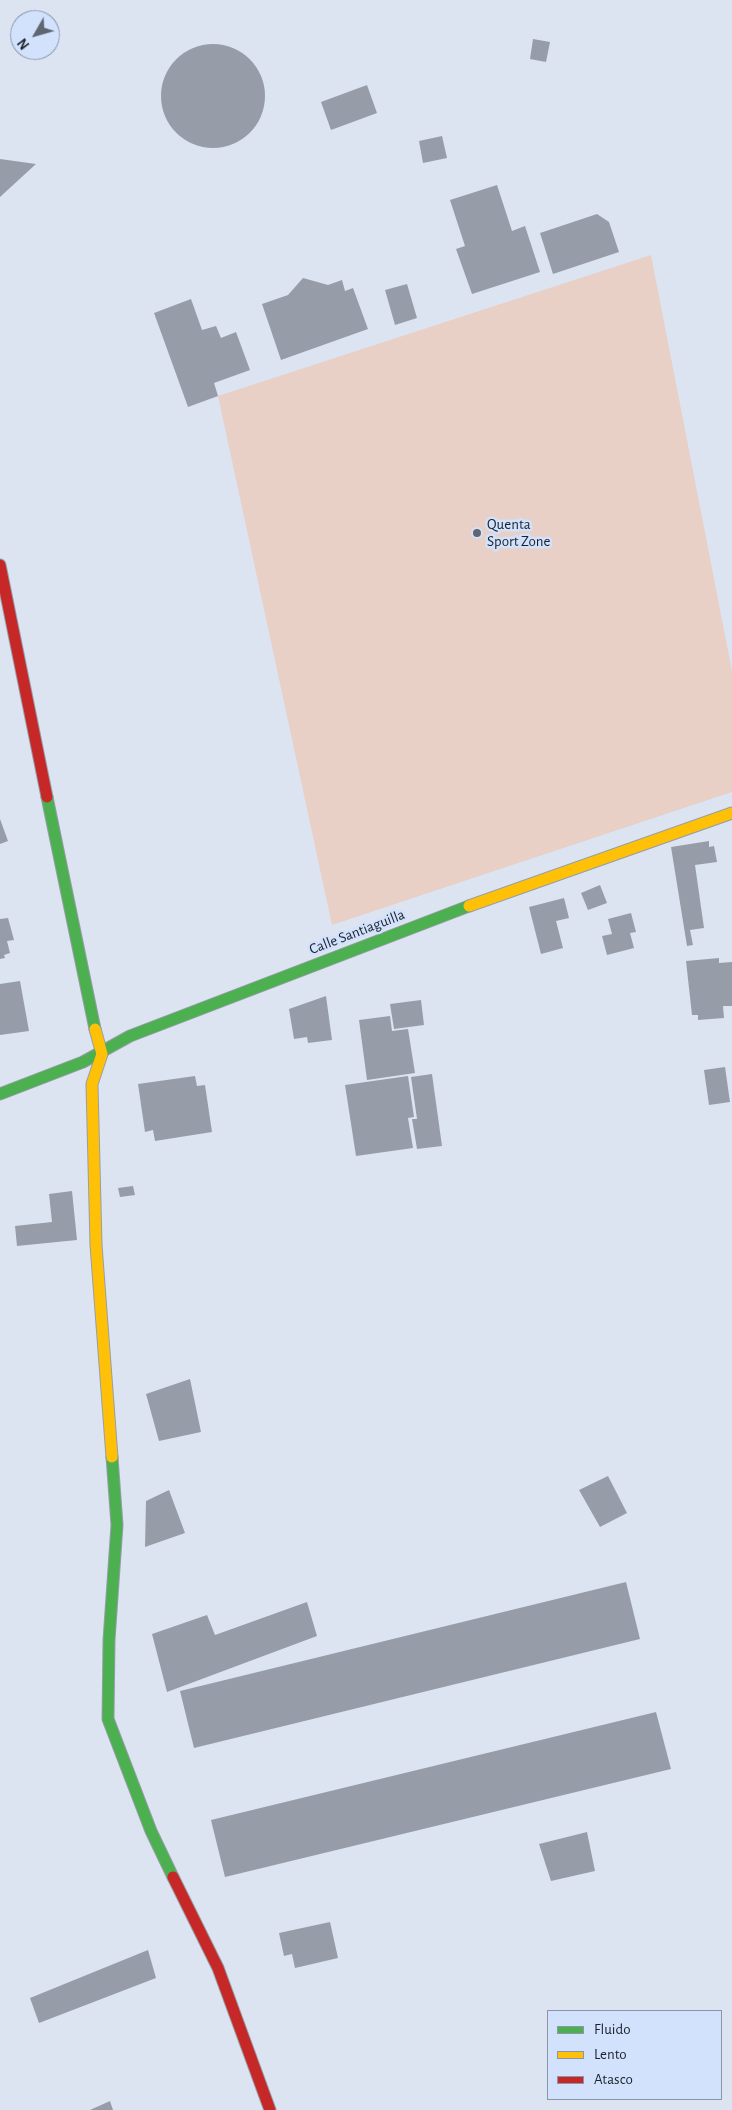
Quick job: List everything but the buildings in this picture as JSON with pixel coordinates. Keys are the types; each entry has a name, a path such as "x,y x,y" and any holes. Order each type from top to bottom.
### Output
{"street":[{"path":"0,565 93,1022 102,1054 92,1084 96,1245 116,1524 109,1640 108,1720 151,1831 218,1968 270,2110"},
{"name":"Calle Santiaguilla","path":"0,1094 46,1078 102,1054 130,1036 514,888 732,813"}],"shaded area":[{"name":"Quenta Sport Zone","path":"651,255 732,671 732,792 332,925 218,396"}],"traffic: fast":[{"path":"47,797 95,1029"},
{"path":"0,1094 83,1062 130,1036 469,906"},
{"path":"112,1457 117,1525 109,1640 108,1719 151,1831 173,1877"}],"traffic: slow":[{"path":"469,906 732,813"},
{"path":"95,1029 102,1054 92,1084 96,1245 112,1457"}],"traffic: jam":[{"path":"0,565 47,797"},
{"path":"173,1877 218,1968 270,2110"}],"place":[{"name":"Quenta Sport Zone","path":"477,533"}]}
